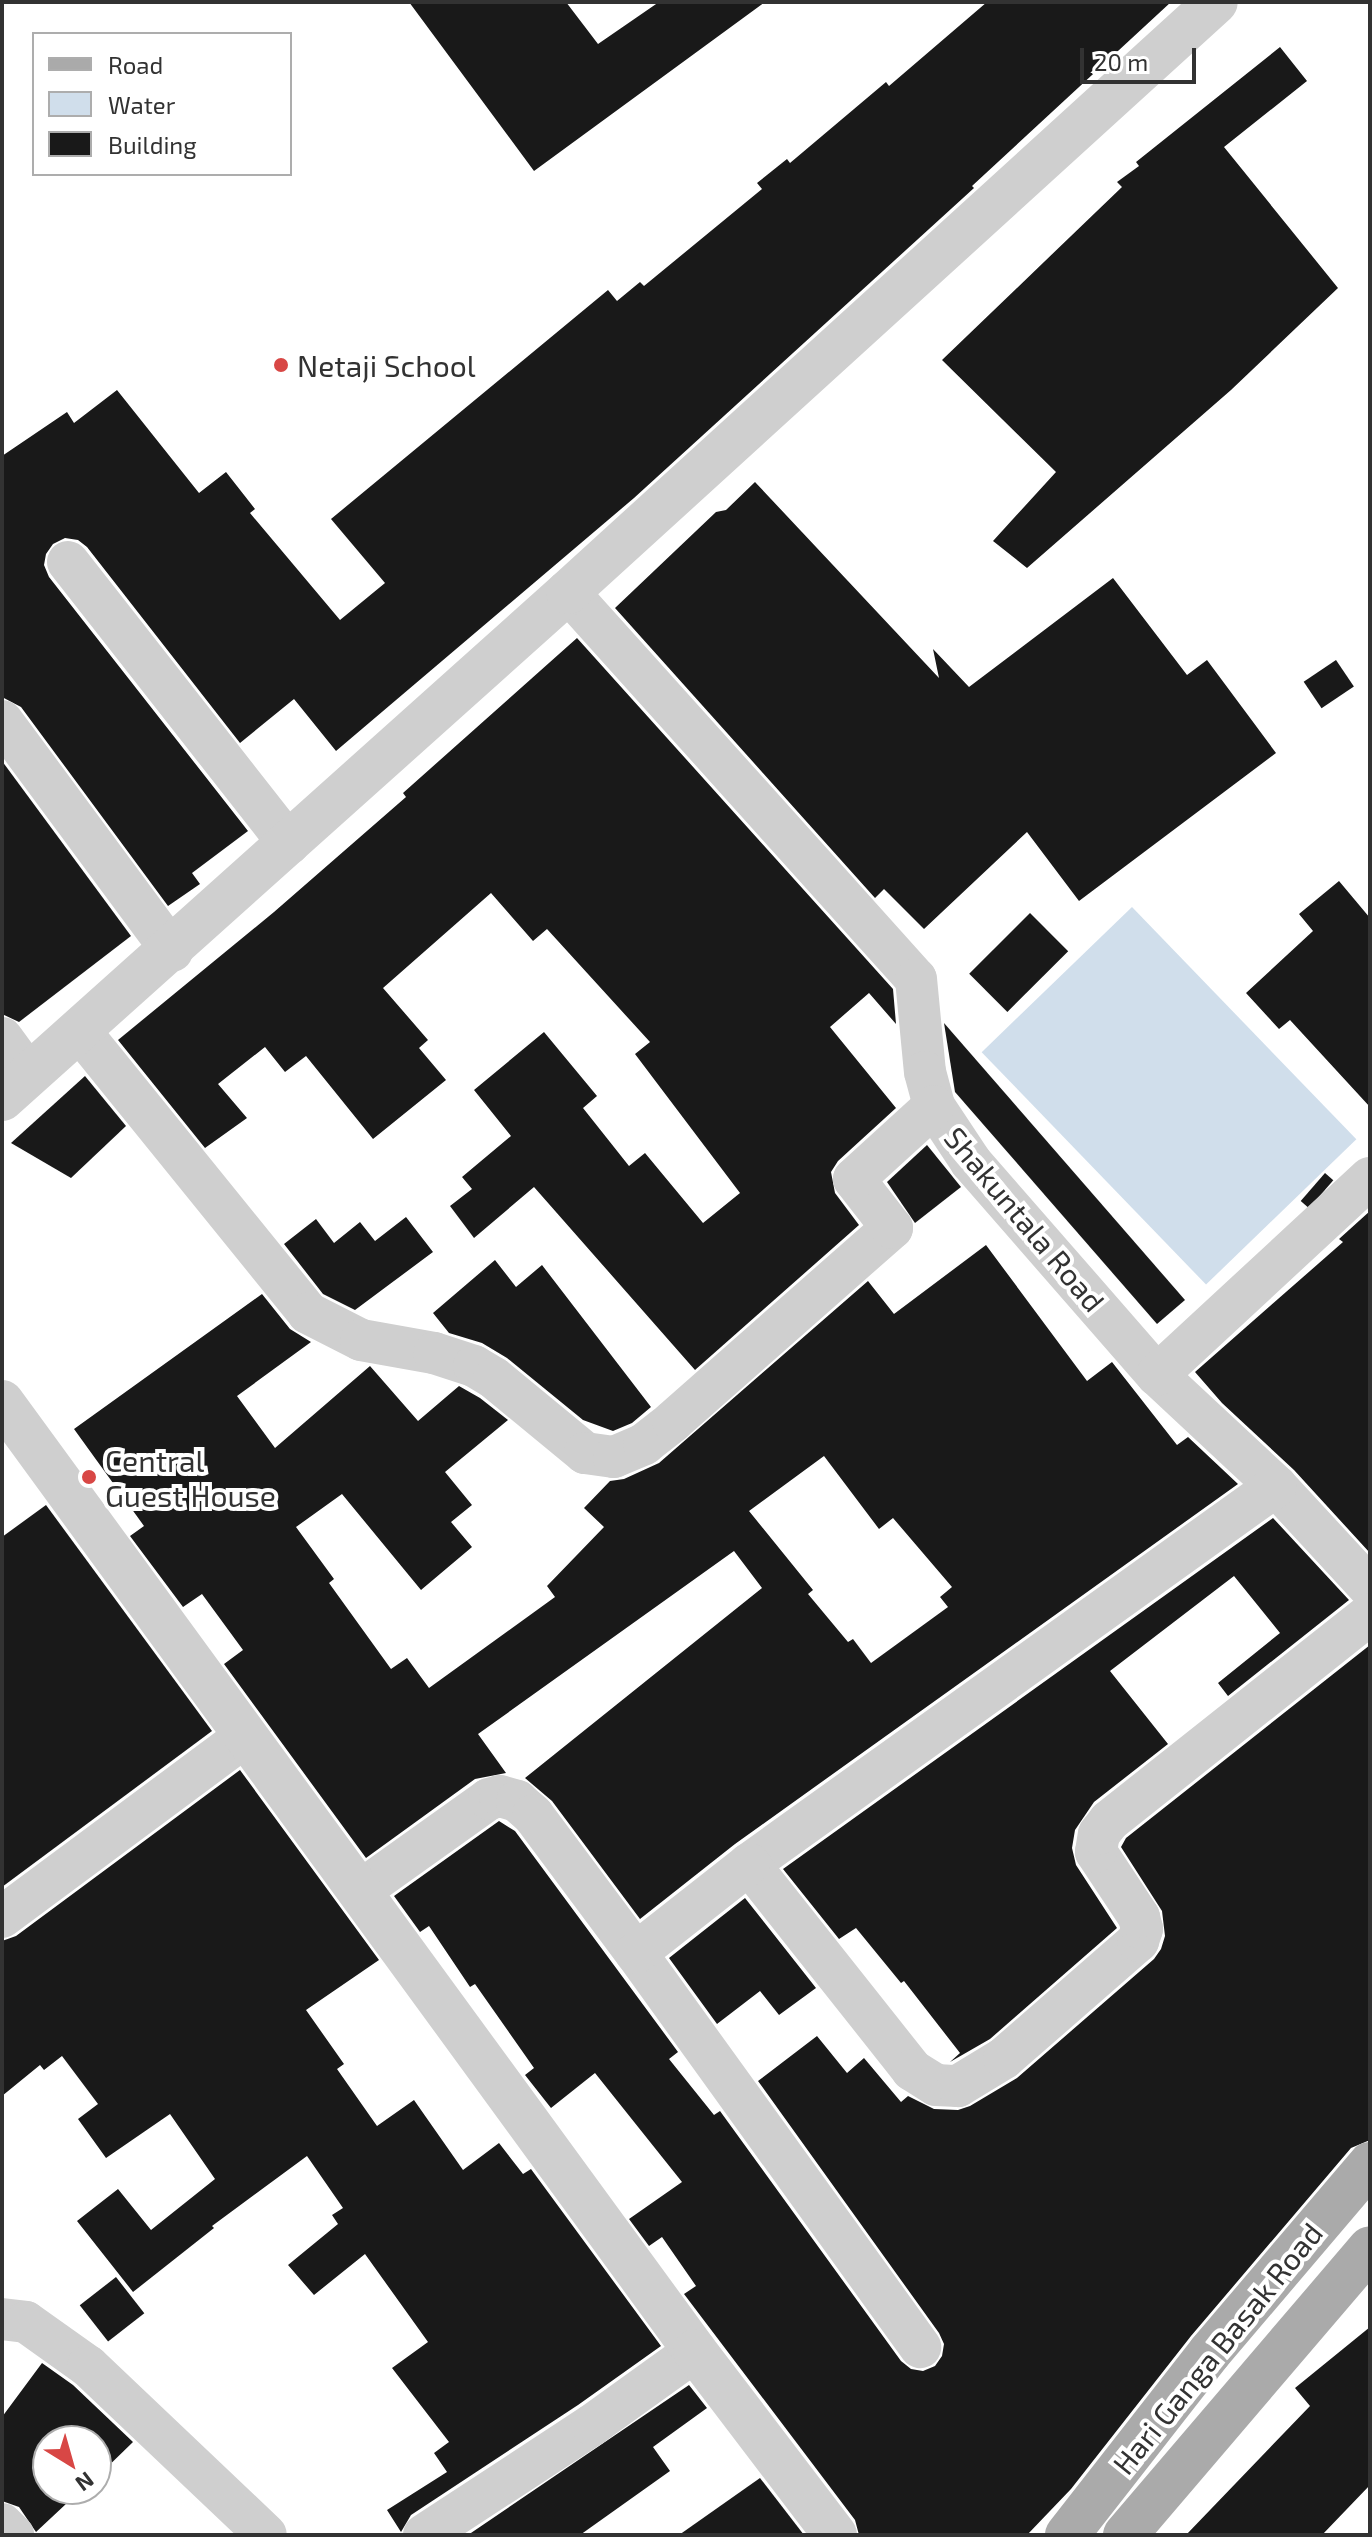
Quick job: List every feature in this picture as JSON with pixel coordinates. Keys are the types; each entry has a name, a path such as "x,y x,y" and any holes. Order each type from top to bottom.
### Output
{"main road":[{"name":"Hari Ganga Basak Road","path":"1067,2535 1210,2352 1370,2164"},
{"name":"Hari Ganga Basak Road","path":"1125,2535 1370,2248"}],"street":[{"path":"2,1038 16,1087 172,951 1216,2"},
{"path":"68,562 289,844"},
{"name":"Shakuntala Road","path":"568,592 916,979 925,1072 934,1106 971,1162 1157,1375 1276,1486 1370,1588"},
{"path":"2,721 172,951"},
{"path":"79,1030 308,1313 361,1340 434,1353 474,1366 494,1378 585,1453 614,1457 644,1444 673,1421 892,1228 854,1179 934,1106"},
{"path":"1157,1375 1370,1178"},
{"path":"2,1402 695,2351 835,2535"},
{"path":"636,1953 749,1864 1276,1486"},
{"path":"749,1864 912,2070 936,2085 958,2086 1015,2049 1138,1941 1142,1929 1139,1917 1096,1852 1099,1834 1109,1821 1370,1614"},
{"path":"2,1917 244,1737"},
{"path":"360,1891 473,1810 500,1796 517,1801 533,1815 636,1953 920,2347"},
{"path":"2,2319 26,2322 88,2366 266,2535"},
{"path":"424,2535 592,2425 695,2351"},
{"path":"2,2524 13,2535"}],"water":[{"path":"1132,907 1356,1139 1206,1285 982,1052"}],"building":[{"path":"409,2 566,2 598,44 659,2 765,2 534,171"},
{"path":"987,2 1171,2 972,186 974,188 634,498 336,751 294,699 240,743 87,547 78,540 65,538 53,544 46,554 44,565 49,577 248,831 192,873 200,884 168,906 21,707 2,697 2,456 67,412 74,423 117,390 199,493 226,472 255,509 250,513 340,620 385,583 331,519 608,290 617,301 640,282 644,286 762,189 757,183 787,159 790,163 886,82 889,86"},
{"path":"1280,47 1307,81 1224,147 1338,288 1231,390 1027,568 993,541 1056,472 942,360 1122,187 1117,182 1139,166 1136,162"},
{"path":"755,482 939,678 933,649 969,687 1113,578 1187,675 1207,660 1276,753 1079,901 1027,832 924,929 884,889 875,898 615,608 716,512 726,510"},
{"path":"577,638 893,989 896,1024 869,993 830,1027 896,1108 838,1161 831,1172 835,1193 859,1225 695,1370 534,1187 474,1238 450,1206 472,1189 462,1177 511,1136 474,1090 544,1032 597,1096 583,1108 629,1166 645,1153 703,1223 740,1193 635,1054 650,1042 547,929 533,941 491,893 383,988 428,1040 419,1048 446,1080 373,1139 306,1056 285,1072 265,1047 218,1084 247,1118 205,1148 118,1040 274,912 406,797 403,793"},
{"path":"1336,660 1354,687 1322,708 1304,682"},
{"path":"2,761 131,936 19,1022 2,1014"},
{"path":"1339,881 1370,918 1370,1107 1290,1020 1279,1029 1246,993 1313,931 1299,914"},
{"path":"1030,913 1068,951 1007,1012 969,974"},
{"path":"944,1023 1185,1300 1157,1324 955,1092"},
{"path":"85,1076 126,1126 71,1178 11,1143"},
{"path":"927,1145 961,1187 915,1223 887,1182"},
{"path":"1325,1173 1333,1180 1309,1208 1301,1201"},
{"path":"1370,1211 1370,1553 1294,1470 1222,1403 1195,1372 1343,1242 1339,1239"},
{"path":"406,1217 433,1252 355,1310 323,1294 284,1244 316,1219 334,1243 360,1222 375,1241"},
{"path":"986,1245 1087,1381 1112,1362 1177,1445 1188,1437 1238,1484 735,1844 640,1919 552,1801 525,1778 762,1588 734,1551 478,1734 506,1773 475,1779 366,1858 224,1664 243,1650 202,1594 183,1607 130,1536 144,1526 74,1429 262,1294 290,1329 311,1342 237,1396 275,1448 370,1366 418,1421 459,1386 480,1398 508,1420 445,1472 472,1505 451,1522 472,1547 421,1590 342,1494 296,1527 334,1579 329,1583 391,1669 407,1658 429,1688 555,1597 547,1586 604,1527 584,1508 610,1481 624,1479 659,1463 868,1281 894,1314","holes":["824,1456 879,1529 893,1518 952,1587 940,1597 948,1607 871,1663 853,1639 848,1642 808,1594 813,1590 749,1511"]},
{"path":"495,1260 516,1287 542,1265 651,1407 632,1423 613,1431 583,1420 507,1358 482,1343 449,1333 433,1313"},
{"path":"46,1505 212,1731 2,1887 2,1537"},
{"path":"1273,1518 1349,1600 1228,1696 1218,1683 1280,1633 1234,1576 1110,1671 1168,1744 1094,1802 1075,1830 1072,1848 1076,1865 1117,1928 990,2039 950,2062 960,2053 904,1981 901,1983 856,1928 839,1939 783,1869"},
{"path":"1370,1645 1370,2140 1351,2148 1191,2336 1071,2489 1027,2535 859,2535 855,2520 684,2294 696,2286 662,2237 649,2246 629,2219 682,2182 595,2073 551,2108 525,2075 534,2068 475,1984 470,1987 429,1926 420,1932 394,1896 499,1821 515,1831 678,2052 669,2059 714,2115 720,2111 901,2361 911,2369 923,2371 935,2366 942,2356 944,2344 939,2333 758,2081 817,2036 847,2073 864,2058 901,2102 908,2096 934,2109 958,2110 970,2106 1017,2078 1154,1959 1161,1949 1165,1936 1162,1911 1121,1847 1126,1838"},
{"path":"240,1770 379,1960 306,2010 344,2064 337,2069 377,2126 414,2100 463,2170 499,2143 523,2174 531,2169 661,2346 411,2515 401,2532 387,2510 447,2472 434,2453 449,2442 392,2368 428,2342 365,2254 314,2295 288,2265 338,2224 332,2215 343,2208 307,2156 212,2226 214,2228 133,2292 77,2221 118,2189 151,2230 215,2179 170,2114 106,2158 78,2119 98,2104 62,2056 44,2070 40,2065 2,2096 2,1941 16,1936"},
{"path":"745,1898 816,1988 779,2015 760,1991 717,2024 669,1958"},
{"path":"116,2277 144,2313 108,2342 80,2305"},
{"path":"1370,2327 1370,2485 1322,2535 1186,2535 1310,2406 1295,2388"},
{"path":"42,2363 73,2385 133,2442 112,2462 112,2425 32,2425 32,2505 65,2505 36,2532 19,2507 2,2501 2,2417"},
{"path":"689,2385 707,2408 653,2447 670,2471 580,2535 468,2535"},
{"path":"760,2478 804,2535 679,2535"}],"place":[{"name":"Netaji School","path":"281,365"},
{"name":"Central Guest House","path":"89,1477"}]}
